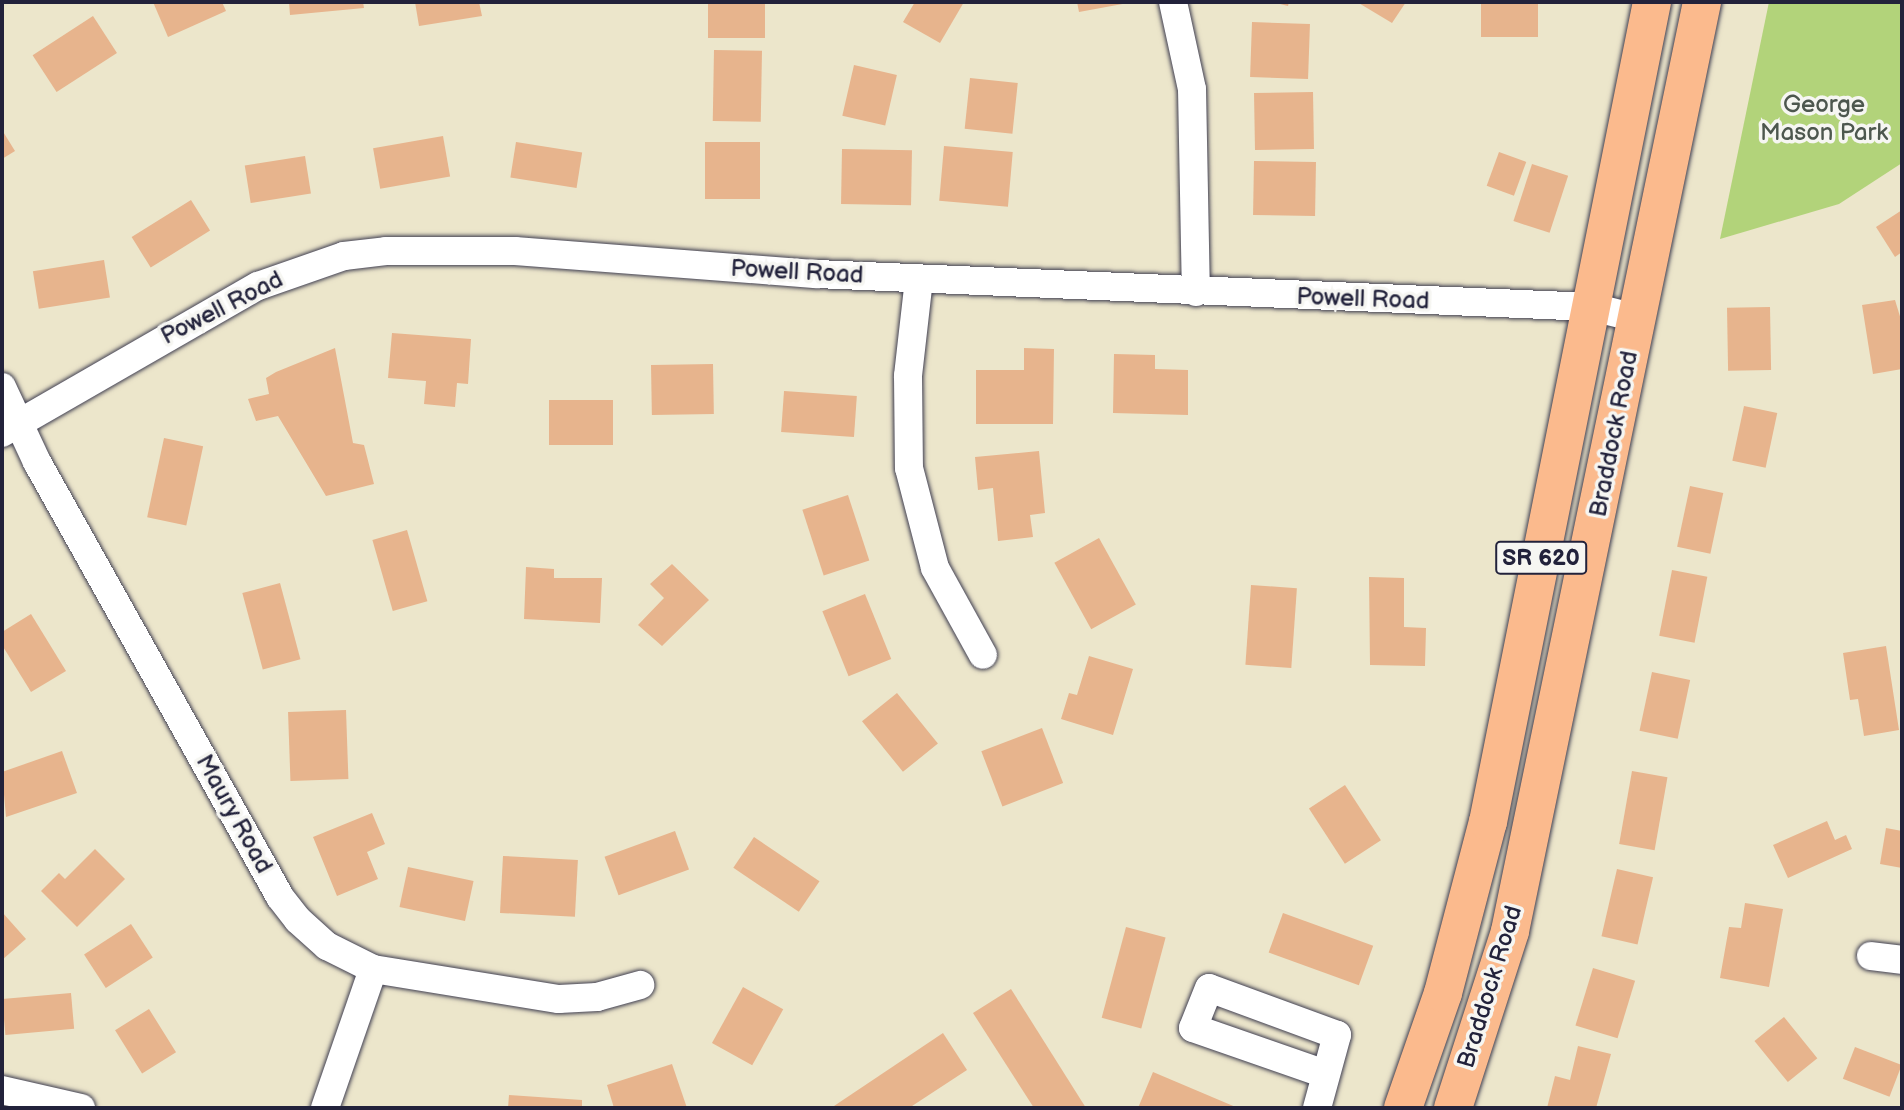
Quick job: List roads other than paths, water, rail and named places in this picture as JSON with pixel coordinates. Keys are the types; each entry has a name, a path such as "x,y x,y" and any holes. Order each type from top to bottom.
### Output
{"main road":[{"name":"Braddock Road","path":"1404,1108 1443,993 1488,822 1652,2"},
{"name":"Braddock Road","path":"1453,1108 1510,931 1702,2"}],"street":[{"path":"1173,2 1192,89 1196,292"},
{"name":"Powell Road","path":"10,428 224,304 299,269 344,256 386,251 515,251 919,279 1592,307 1636,318"},
{"path":"919,279 908,376 909,468 935,568 984,655"},
{"name":"Maury Road","path":"2,387 10,428 280,897 327,946 373,969 559,999 597,997 640,985"},
{"path":"1871,956 1902,960"},
{"path":"326,1108 373,969"},
{"path":"1317,1108 1337,1035 1209,988 1193,1028 1325,1074"},
{"path":"2,1090 81,1108"}],"park label":[{"name":"George Mason Park","path":"1824,119"}]}
